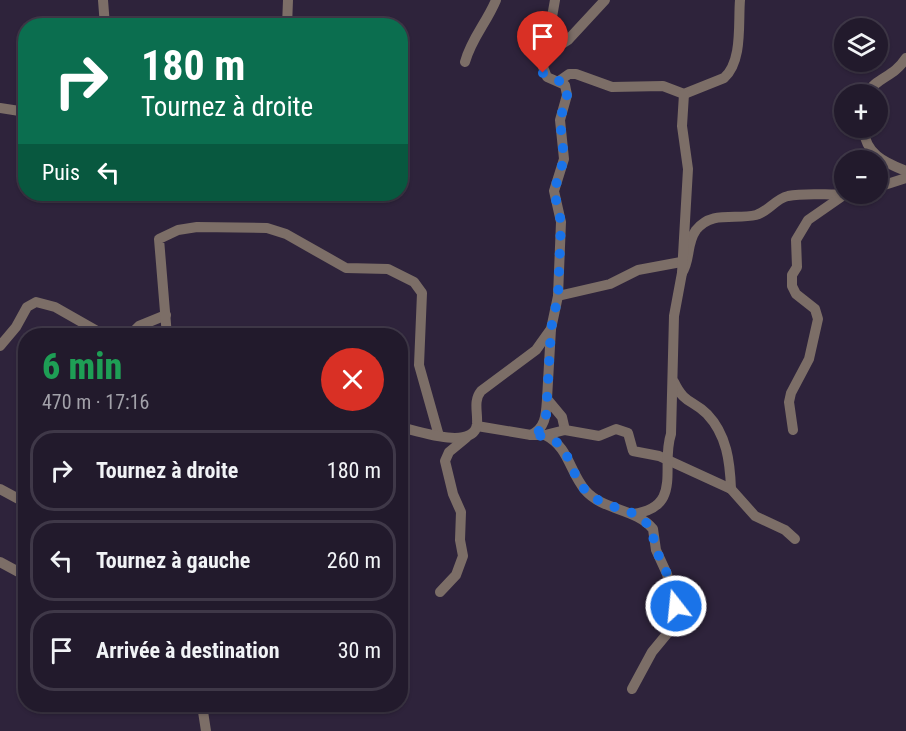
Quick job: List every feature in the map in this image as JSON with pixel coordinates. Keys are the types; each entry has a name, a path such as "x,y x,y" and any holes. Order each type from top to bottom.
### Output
{"street":[{"path":"103,0 104,18"},
{"path":"287,18 288,0"},
{"path":"465,62 474,38 487,21 496,0"},
{"path":"531,435 539,431 543,425 547,399 551,329 558,296 561,222 554,191 564,159 560,120 567,95 565,84 543,73 555,0"},
{"path":"546,54 568,40 605,0"},
{"path":"559,81 569,74 576,74 620,88 663,86 684,94 729,73 735,58 740,0"},
{"path":"874,84 898,70 906,58"},
{"path":"633,514 650,510 660,501 668,482 667,443 671,434 674,382 674,316 681,268 688,169 682,126 684,94"},
{"path":"0,108 18,111"},
{"path":"866,138 869,149 877,158 906,171"},
{"path":"888,184 906,178"},
{"path":"558,296 600,288 638,270 681,268 688,262 690,240 698,228 710,220 728,215 756,215 789,196 834,194"},
{"path":"793,430 789,402 791,393 809,359 818,319 814,309 796,294 792,286 792,275 797,267 796,240 808,220 834,203"},
{"path":"167,328 159,239 178,230 197,227 267,228 286,234 346,268 388,269 414,282 422,293 419,365 439,436"},
{"path":"2,341 16,327 27,307 36,302 55,307 92,328"},
{"path":"137,328 166,315"},
{"path":"147,324 154,328"},
{"path":"440,592 456,575 463,556 460,540 462,512 453,494 445,461 449,452 471,435 477,426 476,401 481,391 536,350 551,329"},
{"path":"674,382 683,399 705,412 719,431 728,451 731,489"},
{"path":"547,399 562,417 565,430"},
{"path":"477,426 531,435 545,435 565,430 599,436 615,429 624,430 628,433 633,451 649,453 731,489 755,516 785,530 795,539"},
{"path":"408,429 439,436 466,438"},
{"path":"545,435 561,446 581,484 590,495 633,514 653,530 656,550 667,574 676,611 671,629 652,652 632,689"},
{"path":"649,453 667,443"},
{"path":"0,489 18,499"},
{"path":"0,562 18,572"},
{"path":"203,712 206,731"}],"route":[{"path":"543,73 565,84 567,95 560,120 564,159 554,191 560,212 561,237 558,296 551,329 546,416 539,431 531,435 545,435 561,446 581,484 590,495 637,516 651,527 656,550 666,571 676,606"}]}
